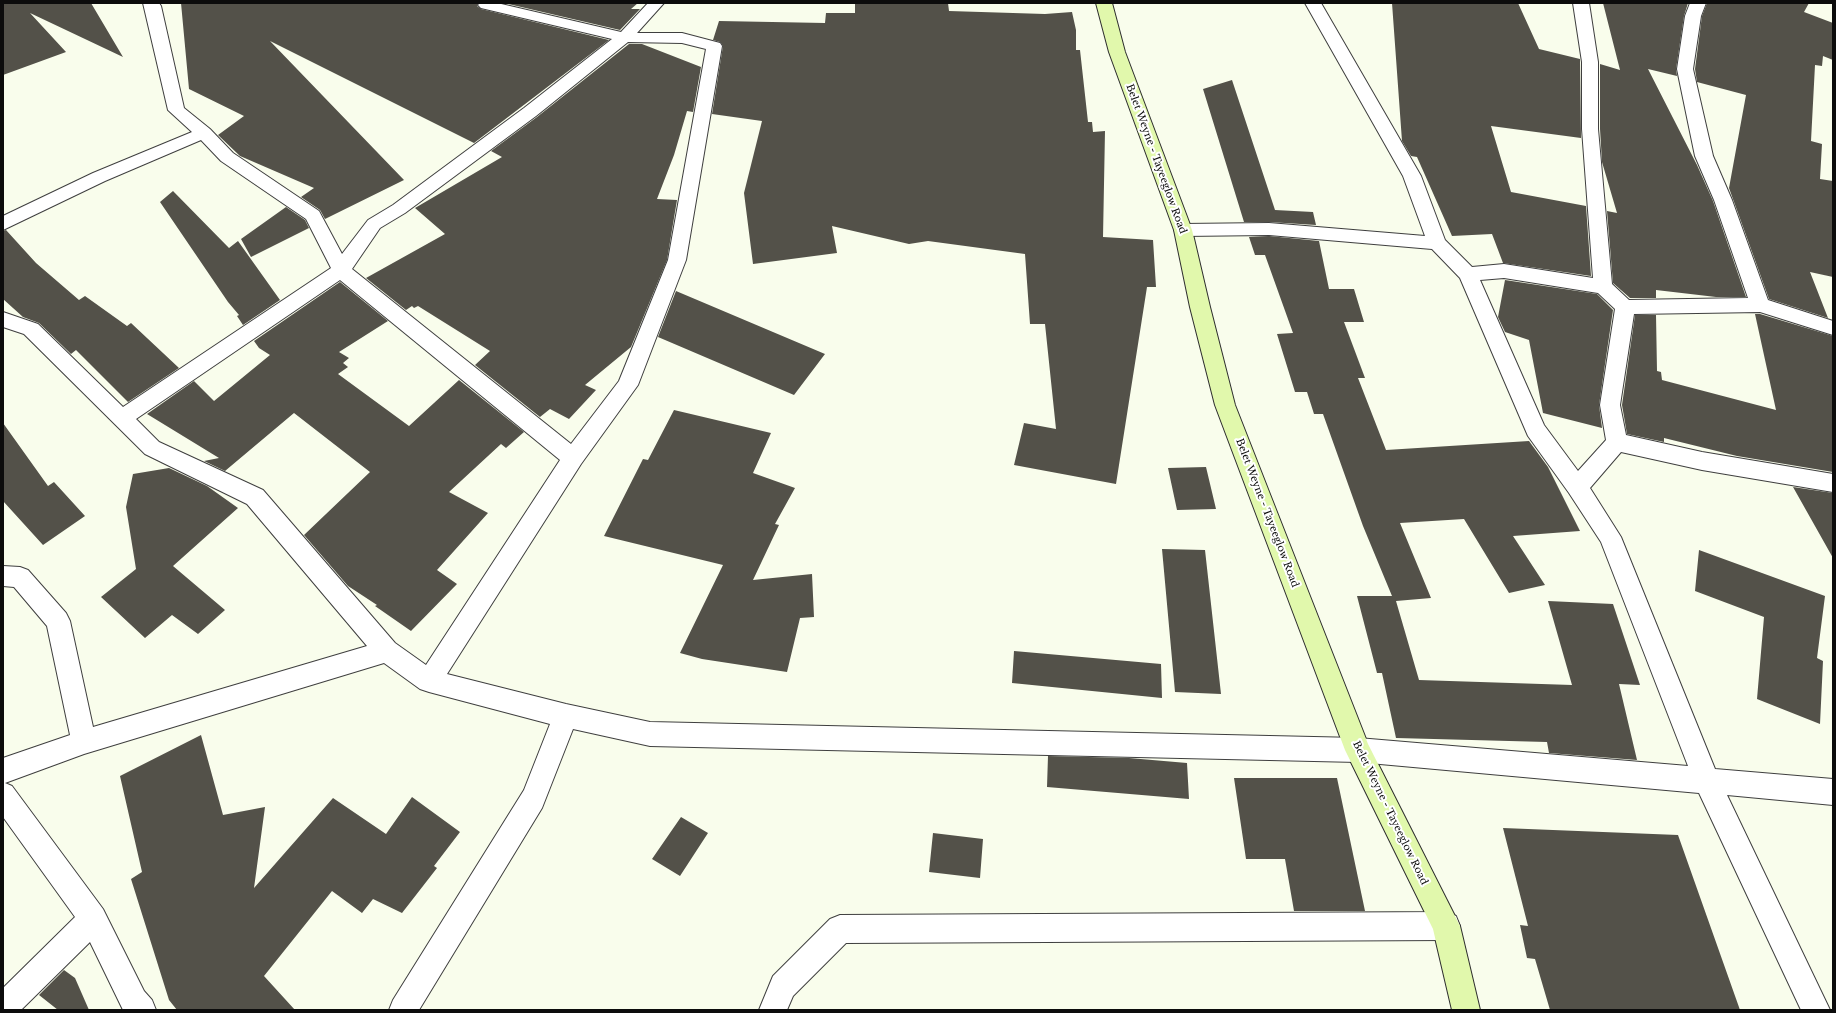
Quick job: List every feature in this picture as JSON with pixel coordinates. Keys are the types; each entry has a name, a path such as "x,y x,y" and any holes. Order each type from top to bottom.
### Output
{"main road":[{"name":"Belet Weyne - Tayeeglow Road","path":"1104,3 1117,52 1183,230 1200,308 1225,405 1358,750 1446,926 1466,1010"}],"street":[{"path":"121,419 341,270 374,224 399,209 530,112 624,37 656,3"},
{"path":"1313,3 1412,176 1437,243 1468,274 1535,430 1577,487 1610,537 1707,781 1816,1010"},
{"path":"1581,3 1590,62 1590,129 1603,288"},
{"path":"1698,3 1693,16 1685,69 1704,156 1723,200 1760,305"},
{"path":"157,4 176,110 204,133 228,157 313,215 341,270 573,458"},
{"path":"428,681 573,458 628,385 677,260 714,46 682,38 624,37 486,5"},
{"path":"3,224 99,177 204,133"},
{"path":"1183,230 1269,229 1437,243"},
{"path":"1468,274 1504,271 1603,288 1625,308 1760,305 1833,328"},
{"path":"1617,442 1610,405 1625,308"},
{"path":"3,319 31,329 152,448 255,497 387,651 428,681 566,716 650,734 1358,750 1833,792"},
{"path":"1577,487 1617,442"},
{"path":"1617,442 1702,461 1833,483"},
{"path":"3,576 20,577 58,621 84,742"},
{"path":"3,771 84,742 387,651"},
{"path":"403,1010 533,799 566,716"},
{"path":"3,794 93,919 134,1001 142,1010"},
{"path":"3,1008 93,919"},
{"path":"773,1010 783,986 840,929 1446,926"}],"building":[{"path":"3,3 91,3 123,57 30,13 66,52 3,75"},
{"path":"181,3 478,3 477,6 481,9 609,40 474,143 270,41 404,180 325,219 320,210 301,197 314,188 240,156 218,135 244,116 189,89"},
{"path":"504,3 638,3 631,9 640,9 620,30"},
{"path":"855,3 948,3 949,11 1045,14 1072,12 1076,30 1076,50 1080,50 1088,122 1092,122 1093,132 1105,131 1103,237 1153,240 1156,287 1147,287 1116,484 1014,465 1024,423 1056,429 1045,324 1030,324 1025,254 928,241 909,244 832,226 837,253 753,264 744,193 762,121 712,114 723,46 720,42 713,40 719,21 825,23 826,13 855,13"},
{"path":"1392,3 1518,3 1539,49 1580,59 1581,138 1491,126 1511,192 1586,206 1591,276 1503,263 1492,234 1452,236 1417,157 1411,156 1402,141"},
{"path":"1603,3 1688,3 1684,16 1676,69 1677,76 1648,69 1697,165 1713,201 1746,297 1716,297 1656,290 1656,298 1630,298 1613,283 1607,211 1617,213 1602,162 1600,129 1600,64 1620,70"},
{"path":"1707,3 1809,3 1804,12 1833,23 1833,60 1823,56 1822,66 1815,65 1811,141 1822,144 1820,179 1833,181 1833,277 1810,272 1828,318 1769,299 1729,188 1746,95 1697,82 1695,69 1702,16"},
{"path":"629,44 642,44 701,67 693,112 687,111 674,155 657,199 677,200 667,260 631,347 585,385 596,390 569,419 550,409 540,417 475,365 490,351 418,306 414,308 412,306 406,310 366,278 445,234 415,208 502,157 491,151 537,117"},
{"path":"1232,80 1275,210 1313,212 1316,225 1244,222 1203,89"},
{"path":"173,191 229,248 238,241 280,300 243,325 237,316 239,315 228,302 160,202"},
{"path":"286,207 305,220 309,228 251,257 241,239"},
{"path":"6,230 36,263 79,300 85,296 127,326 131,323 179,368 128,402 76,350 71,354 39,323 23,317 3,299 3,231"},
{"path":"1269,236 1319,241 1329,289 1354,289 1364,322 1344,322 1365,378 1358,378 1386,450 1529,441 1548,467 1580,531 1513,536 1545,585 1509,593 1464,519 1400,523 1431,598 1396,601 1419,680 1572,685 1548,601 1613,604 1640,685 1619,684 1637,760 1549,753 1547,742 1396,738 1382,673 1377,673 1357,596 1392,596 1363,526 1323,414 1314,414 1307,392 1295,392 1277,334 1293,333 1265,255 1255,255 1249,237"},
{"path":"1505,280 1597,294 1613,310 1599,405 1602,428 1543,413 1529,340 1505,332 1498,317"},
{"path":"340,282 388,321 339,352 349,358 343,363 348,367 338,374 409,426 459,380 524,432 506,448 501,444 449,492 488,513 437,570 457,584 411,631 375,606 377,605 348,586 304,535 370,472 294,413 225,471 204,461 219,458 147,414 194,381 214,401 270,355 259,348 254,341"},
{"path":"676,291 825,354 794,395 658,337"},
{"path":"1755,314 1760,314 1833,336 1833,472 1737,456 1664,438 1664,442 1627,434 1622,405 1635,315 1656,315 1657,371 1661,372 1662,380 1776,410"},
{"path":"674,410 771,433 753,473 795,488 775,524 779,525 753,580 812,574 814,617 800,618 787,672 702,659 680,653 723,565 604,536 643,459 648,460"},
{"path":"3,423 48,486 54,482 85,516 43,545 3,501"},
{"path":"1206,467 1216,509 1177,510 1168,468"},
{"path":"169,468 207,486 238,508 173,566 225,610 198,634 172,615 145,638 101,597 136,569 126,507 133,474"},
{"path":"1793,487 1833,493 1833,558"},
{"path":"1162,549 1205,550 1221,694 1175,692"},
{"path":"1699,550 1825,596 1817,658 1823,661 1820,724 1757,699 1764,617 1695,591"},
{"path":"1014,651 1161,664 1162,698 1012,683"},
{"path":"201,735 223,815 265,807 254,888 333,798 386,834 412,797 460,832 434,866 437,868 402,913 373,899 362,913 332,891 264,976 295,1010 177,1010 169,1000 131,879 142,872 120,776"},
{"path":"1048,756 1129,758 1187,763 1189,799 1047,787"},
{"path":"1234,778 1337,778 1365,911 1294,911 1285,859 1246,859"},
{"path":"681,817 708,833 680,876 652,859"},
{"path":"1503,828 1678,835 1740,1010 1550,1010 1535,959 1527,958 1520,925 1528,926"},
{"path":"933,833 983,839 980,878 929,872"},
{"path":"64,970 75,978 89,1010 58,1010 39,995"}]}
